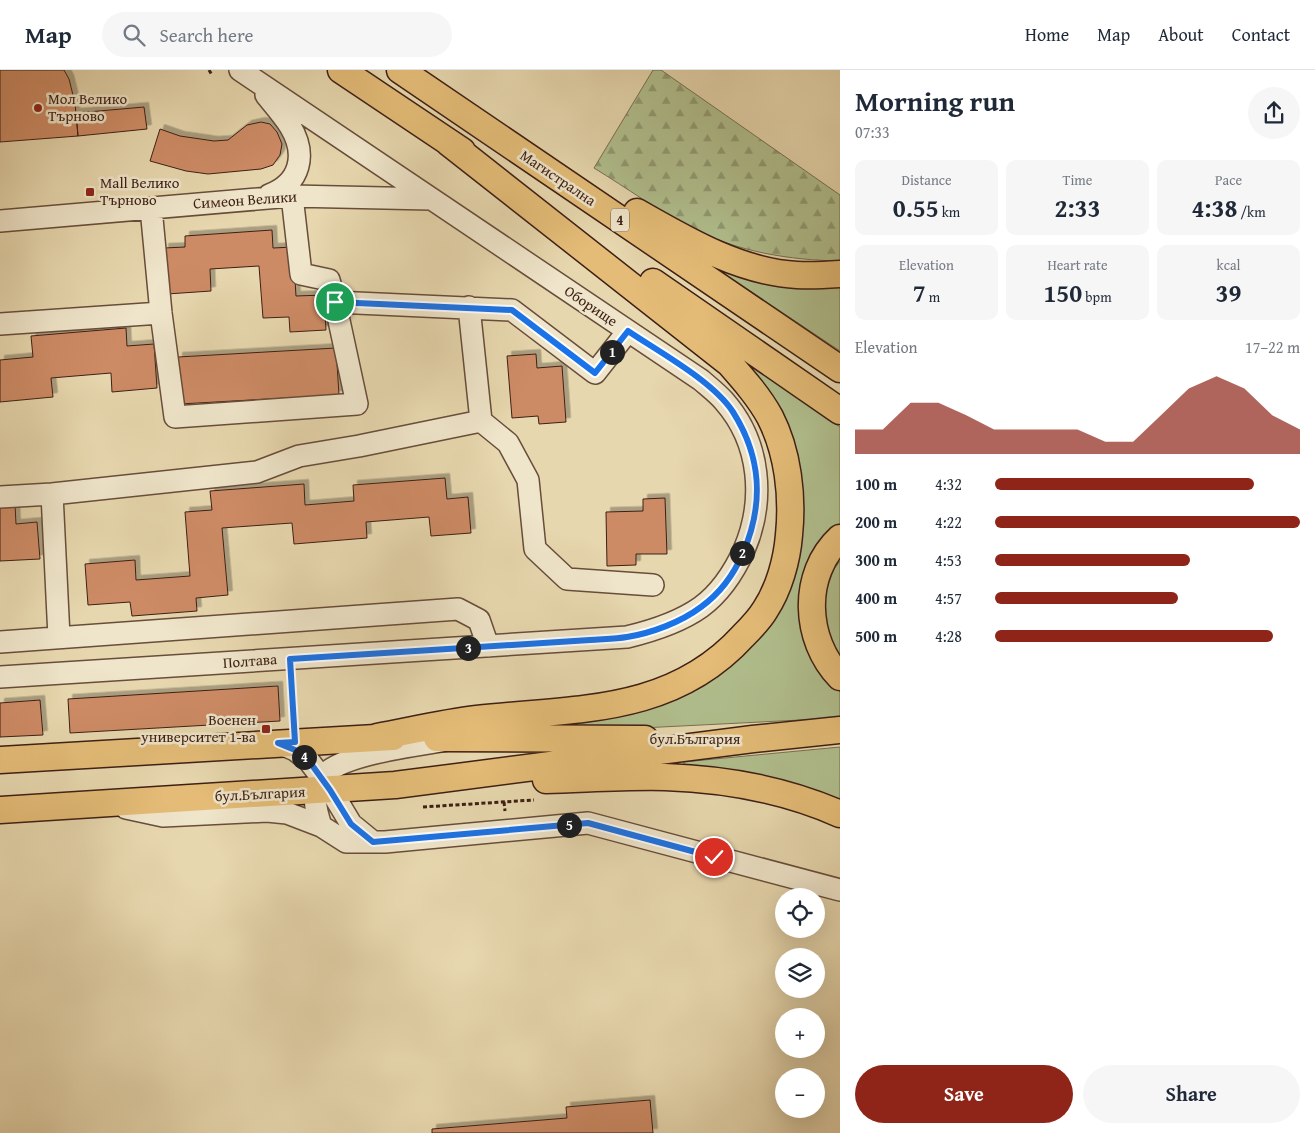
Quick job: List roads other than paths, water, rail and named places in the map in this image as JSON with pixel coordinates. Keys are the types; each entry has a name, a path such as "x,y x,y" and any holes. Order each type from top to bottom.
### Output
{"main road":[{"name":"4","path":"341,70 840,411"},
{"name":"Магистрална","path":"400,70 840,369"},
{"path":"467,116 677,236 717,254 752,266 778,272 797,275 840,274"},
{"path":"377,737 475,719 597,708 649,696 685,682 731,650 760,617 774,595 788,547 790,502 783,451 770,418 754,392 729,363 448,142"},
{"path":"840,538 828,552 821,565 813,591 812,617 818,642 830,665 840,677"},
{"path":"754,739 840,730"},
{"name":"бул.България","path":"0,760 377,737 754,739"},
{"name":"бул.България","path":"0,810 322,786 366,787 395,785 754,739"},
{"path":"395,785 664,777 739,784 802,800 840,814"}],"street":[{"path":"247,74 290,125 295,136 298,154 297,171 287,186 277,192 259,198"},
{"name":"Оборище","path":"247,74 701,380 732,411 747,439 755,467 758,496 756,511 747,542 734,570 715,595 701,607 686,616 644,633 627,637 590,640"},
{"path":"151,208 161,314 175,417 357,404 329,280 301,274 292,196"},
{"name":"Симеон Велики","path":"0,221 292,196 432,199"},
{"path":"335,302 512,310 595,373 628,331"},
{"path":"469,307 480,421 508,443 528,480 535,549 567,579 653,585"},
{"path":"0,324 161,314"},
{"path":"0,497 52,494 257,472 299,456 359,446 480,421"},
{"path":"52,494 58,638"},
{"path":"0,642 458,609 479,620 488,646"},
{"name":"Полтава","path":"0,677 590,640"},
{"path":"321,826 316,812 322,786 337,764 370,755 458,738"},
{"path":"286,743 309,761 322,786 351,824 373,842"},
{"path":"351,824 351,808 357,797 366,787"},
{"path":"106,803 163,816 267,810 288,813 321,826 346,842 373,842 588,823 840,890"}],"place":[{"name":"Мол Велико Търново","path":"38,108"},
{"name":"Mall Велико Търново","path":"90,192"},
{"name":"Военен университет 1-ва","path":"266,729"}]}
